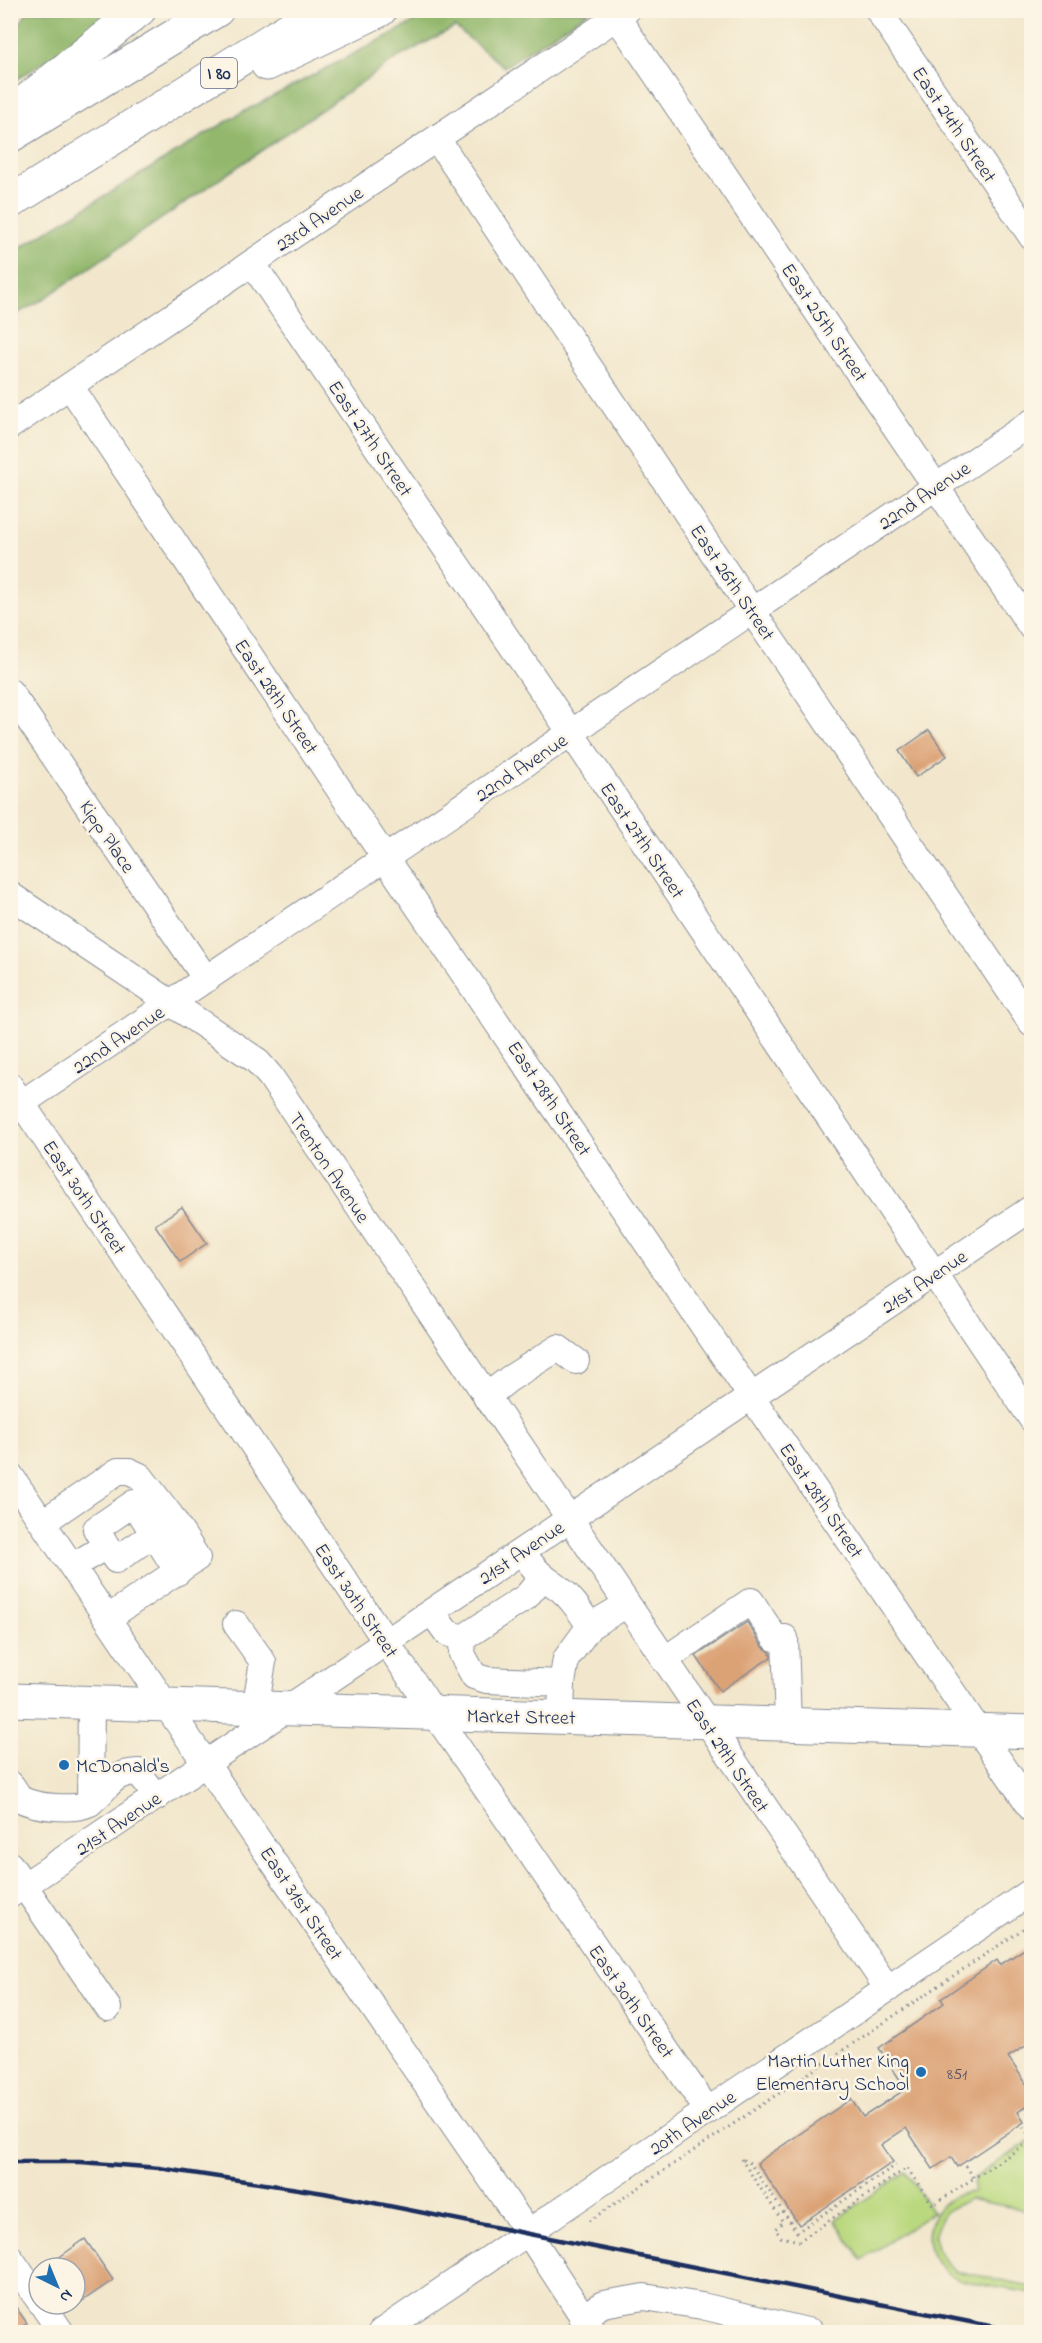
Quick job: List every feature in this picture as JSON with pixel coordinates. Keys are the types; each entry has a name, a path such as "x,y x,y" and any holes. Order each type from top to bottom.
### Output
{"main road":[{"path":"10,114 139,10"},
{"name":"I 80","path":"10,202 318,10"},
{"path":"119,135 380,10"},
{"path":"10,136 207,15"},
{"name":"Market Street","path":"10,1700 1032,1732"}],"street":[{"name":"East 24th Street","path":"878,10 1032,237"},
{"name":"23rd Avenue","path":"10,426 622,14"},
{"name":"East 25th Street","path":"622,14 1032,628"},
{"name":"East 26th Street","path":"437,139 752,611 1032,1024"},
{"name":"East 27th Street","path":"252,263 1032,1419"},
{"name":"East 28th Street","path":"70,386 385,858 526,1062 1032,1809"},
{"name":"22nd Avenue","path":"14,1100 172,1003 1032,422"},
{"name":"Kipp Place","path":"10,692 206,980"},
{"name":"Trenton Avenue","path":"10,895 256,1060 270,1076 569,1520"},
{"name":"East 30th Street","path":"14,1100 708,2111"},
{"name":"21st Avenue","path":"15,1882 157,1797 1032,1208"},
{"path":"486,1397 508,1379 558,1348 576,1361"},
{"path":"44,1522 118,1471 129,1471 140,1476 170,1515 197,1558 108,1618"},
{"name":"East 31st Street","path":"10,1475 529,2234 588,2324"},
{"path":"154,1534 116,1560 96,1529 134,1503 154,1534 178,1572"},
{"name":"East 29th Street","path":"569,1520 888,1989"},
{"path":"73,1566 106,1546"},
{"path":"521,1552 542,1578 573,1600 590,1626"},
{"path":"463,1638 526,1597 542,1578"},
{"path":"664,1660 752,1601 775,1638 785,1638 788,1724"},
{"path":"561,1717 562,1683 566,1659 590,1626 626,1605"},
{"path":"432,1612 447,1633 463,1638"},
{"path":"236,1624 263,1662 255,1708"},
{"path":"463,1638 462,1654 474,1676 487,1680 562,1683"},
{"path":"90,1803 91,1703"},
{"path":"10,1784 21,1798 38,1805 82,1806 90,1803 114,1778 125,1772 138,1772 157,1797"},
{"path":"15,1882 108,2008"},
{"name":"20th Avenue","path":"381,2332 529,2234 1032,1891"},
{"path":"10,2258 27,2283"},
{"path":"588,2324 603,2304 644,2297 702,2306 811,2332"},
{"path":"50,2316 61,2332"}],"path":[{"path":"589,2221 1032,1923"},
{"path":"896,2165 797,2232 750,2163 741,2159 783,2222 775,2229 781,2238 799,2241 907,2168 933,2205 1032,2140 1023,2127"},
{"path":"966,2166 974,2178"}],"green space":[{"path":"437,10 590,11 504,67 455,27 399,57 42,300 11,317 11,253 239,114"},
{"path":"28,11 126,11 11,83 11,37"},
{"path":"1031,2140 1031,2211 969,2199 946,2211 940,2219 934,2236 938,2251 945,2262 956,2271 1031,2286 1031,2293 977,2284 950,2275 938,2264 931,2252 928,2238 930,2225 936,2213 945,2202 957,2195 973,2192 974,2178"},
{"path":"906,2172 933,2212 862,2260 835,2220"}],"building":[{"path":"929,730 947,756 916,777 899,751"},
{"path":"182,1207 207,1243 180,1262 155,1225"},
{"path":"747,1622 762,1646 770,1652 771,1657 720,1691 696,1656"},
{"name":"Martin Luther King Elementary School","path":"1032,1944 1032,2042 1008,2057 1032,2092 1032,2102 1018,2112 1024,2122 957,2167 951,2157 933,2169 906,2128 881,2145 893,2162 799,2225 757,2163 851,2099 863,2117 906,2089 879,2048 944,2003 941,1999 997,1960 1000,1965"},
{"path":"85,2239 113,2280 87,2298 87,2256 61,2256"},
{"path":"10,2299 27,2323 14,2332 10,2332"}],"railway":[{"path":"10,2162 81,2162 159,2168 324,2193 1020,2332"}],"place":[{"name":"McDonald's","path":"64,1765"},
{"name":"Martin Luther King Elementary School","path":"921,2072"}]}
